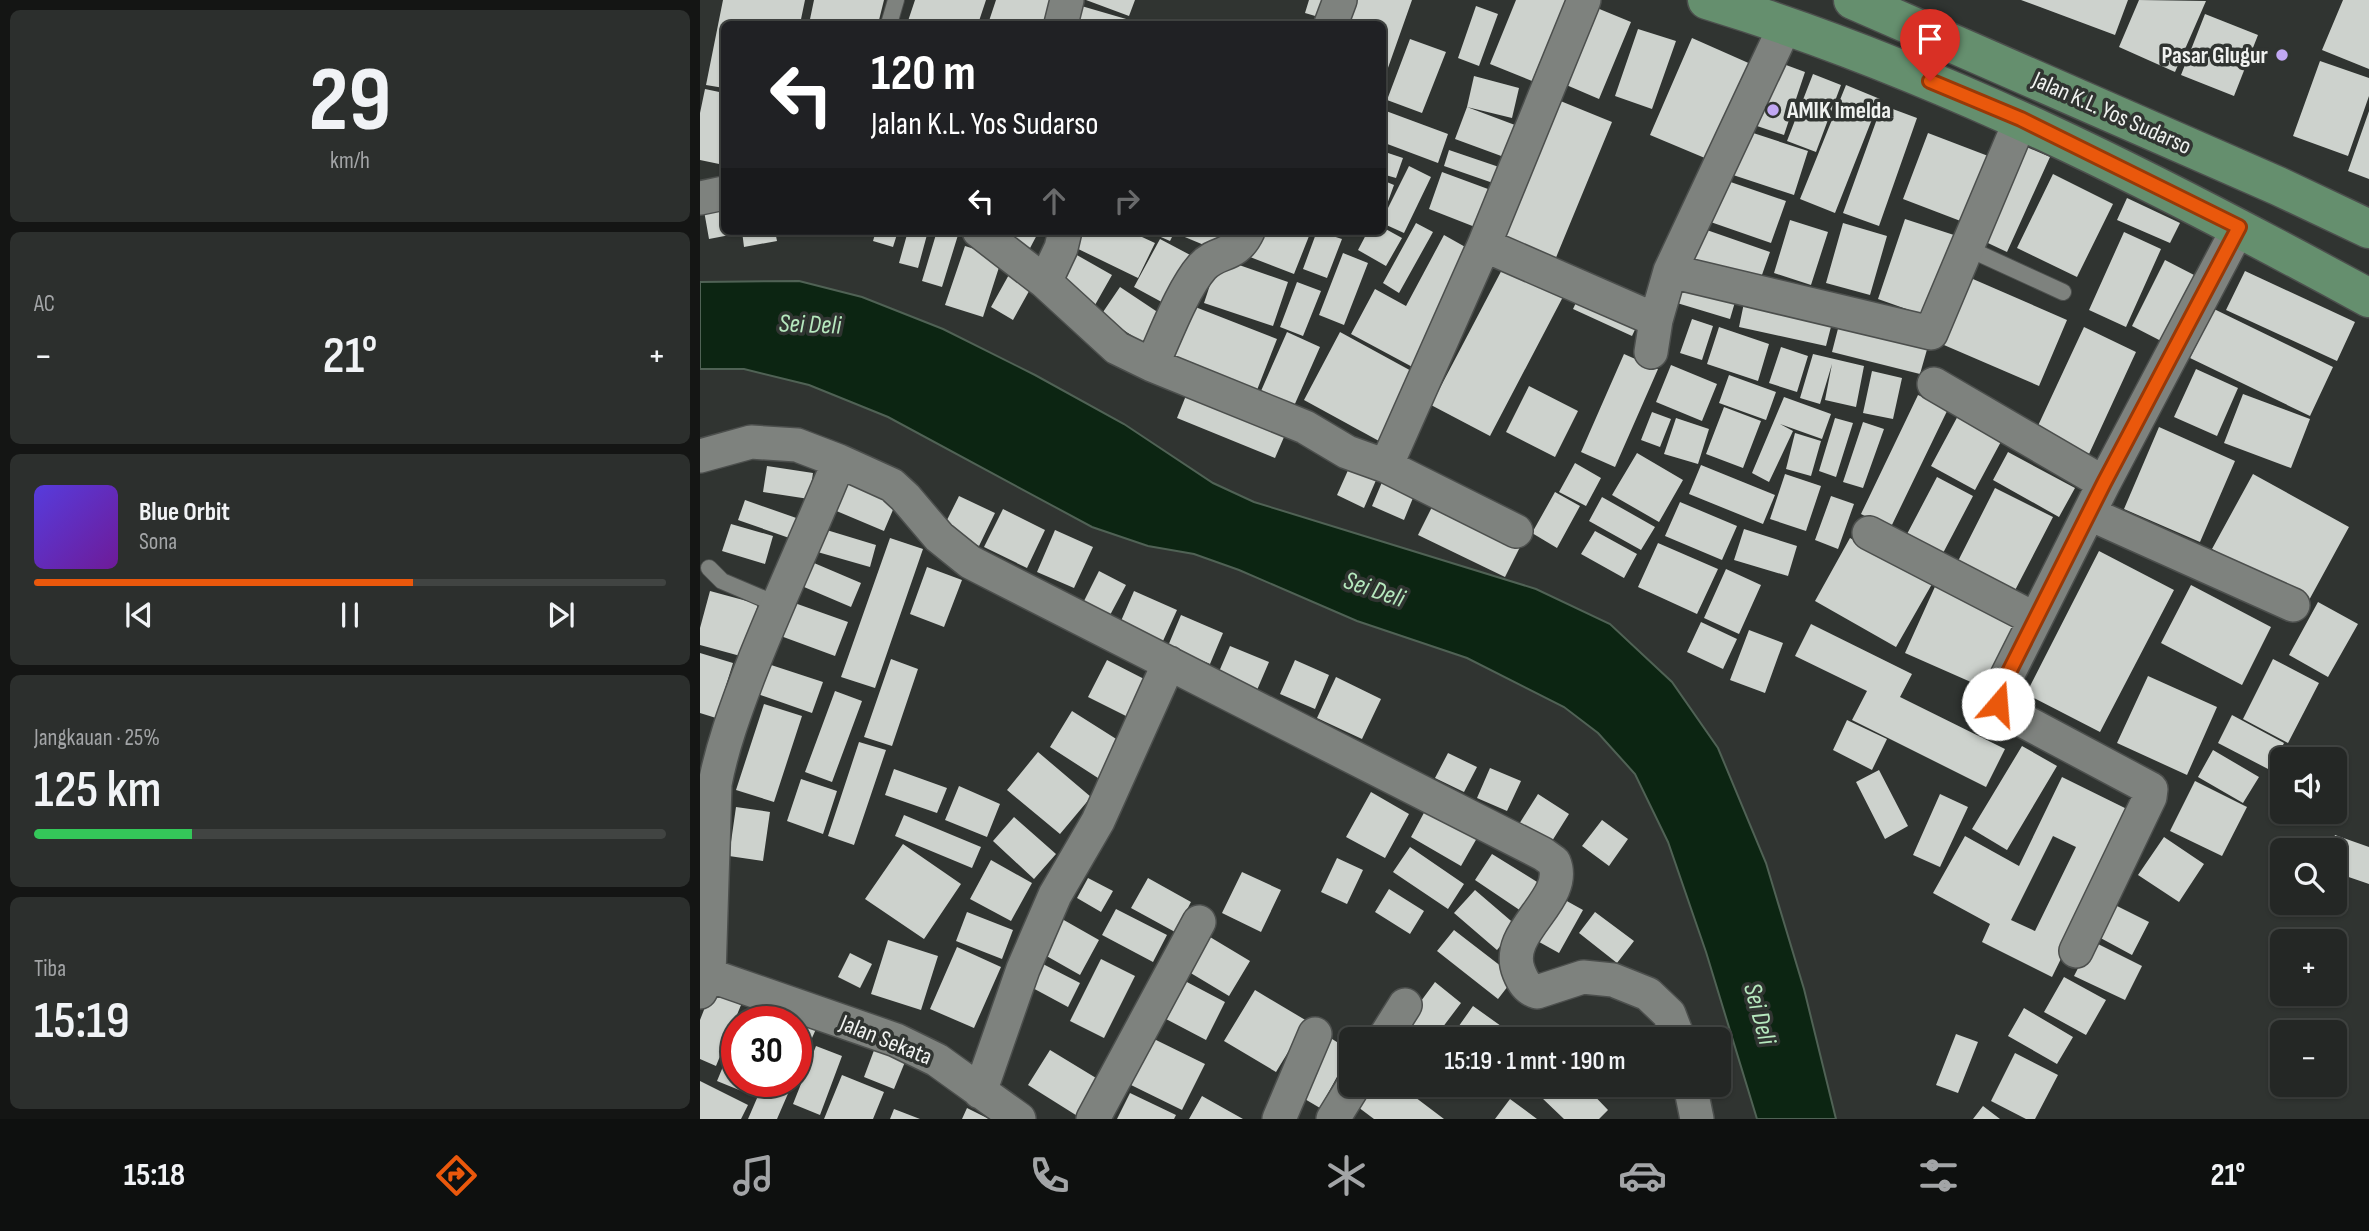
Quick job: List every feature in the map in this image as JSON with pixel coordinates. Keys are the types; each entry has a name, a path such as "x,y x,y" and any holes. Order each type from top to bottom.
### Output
{"main road":[{"name":"Jalan K.L. Yos Sudarso","path":"1707,0 1786,24 2021,119 2239,227 2369,298"},
{"name":"Jalan K.L. Yos Sudarso","path":"1853,0 2278,186 2369,229"}],"street":[{"path":"1062,21 1067,0"},
{"path":"1332,21 1340,0"},
{"path":"1386,466 1484,245 1584,0"},
{"path":"1651,352 1656,320 1670,271 1786,24"},
{"path":"1670,271 1931,332 2021,119"},
{"path":"700,198 721,194"},
{"path":"2076,951 2150,797 2151,789 2003,710 1998,704 1999,692 2104,483 2239,227"},
{"path":"984,235 1045,282 1117,348 1304,427 1347,452 1386,466 1516,531"},
{"path":"1045,282 1064,235"},
{"path":"1152,365 1186,293 1203,265 1235,249 1246,235"},
{"path":"1484,245 1656,320"},
{"path":"1934,384 2104,483"},
{"path":"700,456 751,442 797,446 839,461 891,485 905,497 939,537 970,562 1543,854 1554,862 1558,877 1552,891 1523,934 1517,953 1517,966 1523,982 1537,992 1583,977 1613,979 1648,994 1669,1014 1674,1027"},
{"path":"703,980 715,784 719,761 776,604 839,461"},
{"path":"2090,514 2293,605"},
{"path":"1869,533 2035,619"},
{"path":"980,1092 1023,969 1055,895 1098,821 1169,663"},
{"path":"1093,1119 1199,922"},
{"name":"Jalan Sekata","path":"703,980 896,1040 937,1060 1019,1119"},
{"path":"1391,1027 1405,1005"},
{"path":"1279,1119 1315,1034"},
{"path":"1333,1119 1347,1097"},
{"path":"1692,1097 1697,1119"}],"lane":[{"path":"890,21 896,0"},
{"path":"1967,248 2063,292"},
{"path":"709,568 722,581 776,604"}],"water":[{"name":"Sei Deli","path":"799,281 862,297 943,329 1035,375 1124,424 1213,483 1254,502 1536,589 1610,624 1672,682 1718,748 1766,863 1804,989 1836,1119 1757,1119 1731,1027 1668,842 1635,774 1598,733 1564,707 1467,658 1357,621 1239,570 1194,554 1148,546 1092,527 888,417 809,385 744,369 700,369 700,282"}],"building":[{"path":"723,0 805,0 801,21 721,21 721,88 706,85"},
{"path":"814,0 884,0 879,21 810,21"},
{"path":"915,0 986,0 979,21 908,21"},
{"path":"996,0 1053,0 1045,21 989,21"},
{"path":"1086,0 1135,0 1129,16"},
{"path":"1309,0 1335,0 1329,20 1305,13"},
{"path":"1348,0 1412,0 1386,74 1386,21 1340,21"},
{"path":"1516,0 1566,0 1532,81 1490,64"},
{"path":"2021,0 2128,0 2115,35"},
{"path":"2139,0 2206,1 2175,72 2119,47"},
{"path":"2343,0 2369,0 2369,69 2322,50"},
{"path":"1078,5 1133,21 1073,21"},
{"path":"1476,6 1498,14 1479,66 1458,58"},
{"path":"1597,8 1631,22 1599,99 1564,84"},
{"path":"2205,14 2258,35 2234,96 2181,75"},
{"path":"1638,29 1676,41 1652,109 1615,96"},
{"path":"1692,38 1753,65 1712,161 1650,135"},
{"path":"1410,39 1446,52 1422,113 1387,100"},
{"path":"2320,61 2369,78 2369,96 2348,156 2293,136"},
{"path":"1778,62 1805,72 1784,135 1757,126"},
{"path":"1813,74 1841,85 1816,152 1787,141"},
{"path":"1474,76 1519,88 1512,118 1467,107"},
{"path":"1846,85 1880,99 1835,213 1800,199"},
{"path":"705,89 721,92 721,164 700,160 700,113"},
{"path":"1558,100 1612,122 1555,260 1501,237"},
{"path":"1882,105 1917,118 1879,226 1843,213"},
{"path":"1467,107 1515,125 1504,157 1455,139"},
{"path":"1386,111 1448,134 1438,163 1386,144"},
{"path":"2369,111 2369,179 2348,171"},
{"path":"1741,129 1808,151 1794,195 1727,173"},
{"path":"1928,133 1996,159 1971,225 1903,199"},
{"path":"2015,142 2050,157 2007,252 1973,236"},
{"path":"1449,150 1499,167 1493,183 1444,166"},
{"path":"1386,152 1403,158 1396,178 1386,175"},
{"path":"1409,166 1431,177 1404,233 1386,225 1386,212"},
{"path":"1442,172 1488,189 1475,227 1429,209"},
{"path":"2053,174 2113,204 2077,277 2017,248"},
{"path":"1716,177 1786,201 1771,243 1702,219"},
{"path":"1386,182 1394,185 1386,207"},
{"path":"2127,198 2180,223 2170,243 2117,220"},
{"path":"721,202 721,235 730,235 709,239 703,205"},
{"path":"1905,219 1957,236 1929,317 1878,299"},
{"path":"1790,220 1828,232 1811,285 1774,273"},
{"path":"1416,223 1433,232 1399,293 1383,283"},
{"path":"1843,223 1887,236 1870,295 1826,283"},
{"path":"1701,228 1770,252 1756,292 1687,268"},
{"path":"1386,229 1402,238 1386,266 1358,250 1366,235 1386,235"},
{"path":"2124,232 2161,249 2126,327 2089,310"},
{"path":"742,235 776,235 777,241 744,247"},
{"path":"875,235 897,235 893,247 873,241"},
{"path":"907,235 927,235 918,268 899,263"},
{"path":"936,235 958,235 942,287 922,281"},
{"path":"1005,235 1037,235 1029,250"},
{"path":"1075,235 1138,235 1155,243 1138,278 1070,245"},
{"path":"1156,235 1173,235 1170,241"},
{"path":"1180,235 1222,235 1216,250"},
{"path":"1258,235 1309,235 1294,274 1250,257"},
{"path":"1316,235 1342,239 1327,278 1303,269"},
{"path":"1444,235 1476,253 1418,370 1351,334 1375,289 1406,306"},
{"path":"1160,239 1194,257 1169,306 1134,287"},
{"path":"965,246 1002,258 983,317 945,305"},
{"path":"1068,250 1112,275 1095,305 1051,280"},
{"path":"1343,253 1368,263 1344,325 1319,315"},
{"path":"1219,258 1288,282 1273,326 1204,303"},
{"path":"2165,260 2196,276 2163,342 2132,326"},
{"path":"1506,262 1565,293 1490,436 1431,405"},
{"path":"1011,271 1033,284 1013,320 991,307"},
{"path":"2245,271 2355,322 2337,361 2226,310"},
{"path":"1966,276 2067,320 2039,386 1937,342"},
{"path":"1297,282 1321,291 1303,336 1280,327"},
{"path":"1120,287 1165,317 1146,345 1101,315"},
{"path":"1683,287 1735,302 1730,319 1677,303"},
{"path":"1581,292 1640,319 1632,336 1573,309"},
{"path":"1185,303 1277,339 1257,390 1166,355"},
{"path":"1744,303 1832,323 1826,346 1739,327"},
{"path":"2214,309 2333,367 2310,416 2190,358"},
{"path":"1841,317 1930,339 1920,374 1832,352"},
{"path":"1692,319 1713,326 1702,360 1680,353"},
{"path":"1719,327 1769,344 1758,381 1707,364"},
{"path":"2084,327 2136,352 2089,454 2036,430"},
{"path":"1287,332 1320,347 1294,406 1261,391"},
{"path":"1340,332 1415,373 1379,441 1304,400"},
{"path":"1781,347 1808,356 1797,392 1769,383"},
{"path":"1624,354 1658,369 1615,467 1581,452"},
{"path":"1813,354 1864,366 1856,407 1825,400 1832,364 1820,404 1800,398"},
{"path":"1671,365 1717,384 1702,421 1656,402"},
{"path":"2196,369 2238,388 2217,436 2174,417"},
{"path":"1872,371 1902,378 1893,419 1863,413"},
{"path":"1729,375 1776,392 1766,420 1719,403"},
{"path":"1191,383 1290,423 1275,458 1177,418"},
{"path":"1529,386 1578,411 1555,457 1506,432"},
{"path":"2243,394 2310,419 2291,468 2224,443"},
{"path":"1918,395 1948,409 1890,529 1861,514"},
{"path":"1784,397 1831,414 1822,439 1780,424 1793,431 1769,482 1752,473"},
{"path":"1724,407 1761,421 1743,468 1706,454"},
{"path":"1652,412 1671,419 1660,447 1641,440"},
{"path":"1960,412 2004,436 1975,490 1931,466"},
{"path":"1676,418 1709,429 1698,464 1664,454"},
{"path":"1835,418 1853,423 1836,477 1819,471"},
{"path":"1863,422 1884,429 1863,488 1843,482"},
{"path":"2159,427 2235,461 2200,542 2124,509"},
{"path":"1795,433 1821,441 1811,476 1786,469"},
{"path":"2008,452 2075,488 2059,517 1993,480"},
{"path":"1637,453 1683,480 1659,522 1612,495"},
{"path":"1353,459 1380,471 1364,508 1337,495"},
{"path":"1575,463 1601,478 1586,506 1559,492"},
{"path":"1701,465 1775,495 1763,524 1689,494"},
{"path":"767,466 813,473 809,499 763,492"},
{"path":"841,474 898,498 884,531 827,507"},
{"path":"1785,474 1821,486 1806,531 1770,519"},
{"path":"2253,474 2349,527 2308,602 2212,549"},
{"path":"1385,475 1417,488 1404,520 1372,506"},
{"path":"1937,477 1973,496 1942,555 1906,536"},
{"path":"1995,488 2053,517 2011,598 1954,569"},
{"path":"1555,492 1580,506 1557,548 1532,533"},
{"path":"959,496 995,513 979,546 943,528"},
{"path":"1831,496 1854,504 1838,549 1815,540"},
{"path":"1437,497 1524,539 1505,577 1418,535"},
{"path":"1602,497 1655,527 1641,550 1589,521"},
{"path":"745,500 802,520 795,540 738,520"},
{"path":"1680,502 1737,526 1722,560 1665,536"},
{"path":"1003,509 1045,530 1027,568 984,547"},
{"path":"731,524 773,536 765,564 722,551"},
{"path":"820,528 876,545 870,567 814,551"},
{"path":"1744,529 1797,546 1788,576 1734,560"},
{"path":"1055,530 1093,547 1074,588 1037,572"},
{"path":"1595,531 1637,554 1624,578 1581,554"},
{"path":"890,538 923,549 875,688 841,677"},
{"path":"1850,538 1932,584 1896,647 1815,601"},
{"path":"1658,543 1718,569 1697,614 1638,587"},
{"path":"2099,551 2174,590 2100,732 2026,694"},
{"path":"807,560 861,583 851,607 797,584"},
{"path":"927,567 962,580 944,627 910,614"},
{"path":"1726,569 1761,585 1739,634 1704,618"},
{"path":"1099,571 1126,585 1109,617 1083,603"},
{"path":"1938,580 2021,618 1989,690 1905,653"},
{"path":"2191,585 2271,627 2242,685 2161,643"},
{"path":"710,591 758,604 744,657 700,645 700,628"},
{"path":"1134,591 1177,610 1163,641 1121,621"},
{"path":"789,601 848,622 835,656 778,635"},
{"path":"2318,602 2358,624 2328,677 2289,655"},
{"path":"1181,615 1223,633 1210,664 1168,646"},
{"path":"1701,622 1737,639 1723,669 1687,652"},
{"path":"1811,624 1912,674 1900,697 2005,749 1986,787 1852,720 1867,691 1795,656"},
{"path":"1749,630 1783,643 1765,693 1730,680"},
{"path":"1230,646 1269,662 1257,690 1218,674"},
{"path":"700,653 733,663 716,718 700,713"},
{"path":"891,659 918,669 892,746 864,737"},
{"path":"2273,659 2319,683 2288,743 2243,719"},
{"path":"1107,660 1150,682 1132,719 1088,697"},
{"path":"1295,660 1329,675 1315,709 1280,694"},
{"path":"765,663 823,682 812,713 755,693"},
{"path":"2148,676 2217,707 2187,775 2117,743"},
{"path":"1336,677 1381,699 1362,739 1317,718"},
{"path":"835,691 862,701 832,782 805,772"},
{"path":"764,704 802,716 774,802 736,790"},
{"path":"1072,711 1121,742 1098,778 1050,747"},
{"path":"2232,715 2284,743 2282,747 2270,747 2270,770 2218,743"},
{"path":"1847,720 1887,739 1872,770 1833,750"},
{"path":"859,742 886,750 854,845 828,836"},
{"path":"2022,746 2057,766 2007,850 1972,829"},
{"path":"2213,750 2259,777 2243,803 2198,777"},
{"path":"1038,752 1091,797 1060,834 1007,790"},
{"path":"1448,753 1477,767 1464,792 1435,778"},
{"path":"1490,768 1521,781 1507,811 1477,798"},
{"path":"894,769 947,788 937,813 885,795"},
{"path":"1879,770 1908,826 1885,839 1856,782"},
{"path":"2062,777 2133,812 2052,977 1982,942 1990,924 1933,893 1965,836 2019,866","holes":["2053,836 2076,847 2035,931 2011,920"]},
{"path":"801,779 837,791 823,834 787,821"},
{"path":"2195,781 2247,807 2222,856 2170,831"},
{"path":"959,786 1000,804 987,837 945,820"},
{"path":"1371,792 1409,814 1385,858 1346,837"},
{"path":"1538,794 1569,814 1547,849 1516,829"},
{"path":"1940,794 1968,807 1940,867 1913,855"},
{"path":"736,807 770,812 763,861 729,856"},
{"path":"1426,809 1477,838 1461,866 1411,837"},
{"path":"904,815 981,847 972,868 895,836"},
{"path":"1014,817 1056,854 1034,879 993,841"},
{"path":"1602,820 1628,839 1609,866 1582,846"},
{"path":"2164,837 2204,864 2179,902 2138,875"},
{"path":"2347,839 2369,847 2369,884 2347,876"},
{"path":"903,844 961,884 924,939 865,899"},
{"path":"1410,847 1464,884 1448,909 1393,872"},
{"path":"1492,854 1542,885 1524,913 1475,880"},
{"path":"1337,858 1363,870 1347,904 1321,892"},
{"path":"991,860 1032,883 1011,921 970,899"},
{"path":"1242,872 1281,890 1261,932 1222,913"},
{"path":"1088,878 1113,891 1101,912 1077,898"},
{"path":"1148,878 1191,902 1175,932 1131,908"},
{"path":"1389,889 1424,911 1410,934 1375,912"},
{"path":"1475,890 1517,926 1497,950 1454,913"},
{"path":"1556,895 1583,910 1559,953 1532,938"},
{"path":"2111,903 2149,922 2132,955 2095,935"},
{"path":"1116,909 1167,935 1153,962 1102,935"},
{"path":"967,912 1013,930 1002,959 956,941"},
{"path":"1595,912 1634,941 1617,963 1579,933"},
{"path":"1055,915 1099,940 1080,975 1036,950"},
{"path":"1454,930 1515,977 1498,999 1437,951"},
{"path":"1210,937 1250,961 1229,996 1189,972"},
{"path":"888,940 938,956 921,1010 871,994"},
{"path":"2092,941 2142,966 2125,1000 2074,976"},
{"path":"957,947 1001,967 974,1028 930,1009"},
{"path":"850,953 872,964 860,988 838,977"},
{"path":"1101,959 1135,976 1104,1038 1070,1021"},
{"path":"1041,963 1080,983 1068,1007 1029,986"},
{"path":"2064,977 2106,1000 2086,1035 2044,1012"},
{"path":"1185,981 1225,1002 1206,1040 1166,1019"},
{"path":"1435,982 1461,1003 1443,1027 1402,1027"},
{"path":"1255,990 1307,1021 1276,1072 1224,1041"},
{"path":"711,992 741,1005 721,1006 721,1054 716,1066 700,1059 700,1020"},
{"path":"1473,1006 1502,1027 1458,1027"},
{"path":"2024,1008 2073,1037 2057,1064 2008,1036"},
{"path":"1956,1034 1978,1042 1958,1093 1936,1085"},
{"path":"1329,1037 1339,1043 1339,1073 1320,1108 1298,1095"},
{"path":"1154,1039 1205,1064 1182,1110 1131,1085"},
{"path":"876,1045 907,1057 894,1089 864,1077"},
{"path":"816,1046 842,1056 820,1115 793,1104 796,1097 812,1097 812,1056"},
{"path":"1050,1050 1101,1081 1079,1117 1028,1085"},
{"path":"2015,1053 2058,1075 2035,1119 2026,1119 1991,1101"},
{"path":"842,1075 884,1092 873,1119 824,1119"},
{"path":"700,1081 721,1092 721,1097 732,1097 748,1105 741,1119 700,1119"},
{"path":"1130,1093 1176,1115 1174,1119 1117,1119"},
{"path":"1202,1096 1243,1119 1189,1119"},
{"path":"758,1097 787,1097 777,1119 748,1119"},
{"path":"1366,1097 1415,1097 1444,1119 1374,1119 1358,1107"},
{"path":"1541,1097 1596,1097 1608,1110 1599,1119 1564,1119"},
{"path":"1510,1099 1537,1119 1495,1119"},
{"path":"1983,1106 2000,1119 1973,1119"},
{"path":"967,1108 989,1119 962,1119"},
{"path":"894,1109 920,1119 890,1119"}],"place":[{"name":"Pasar Glugur","path":"2282,55"},
{"name":"AMIK Imelda","path":"1773,110"}],"route":[{"path":"1930,81 2021,119 2239,227 2035,619 1999,692 1998,704"}]}
